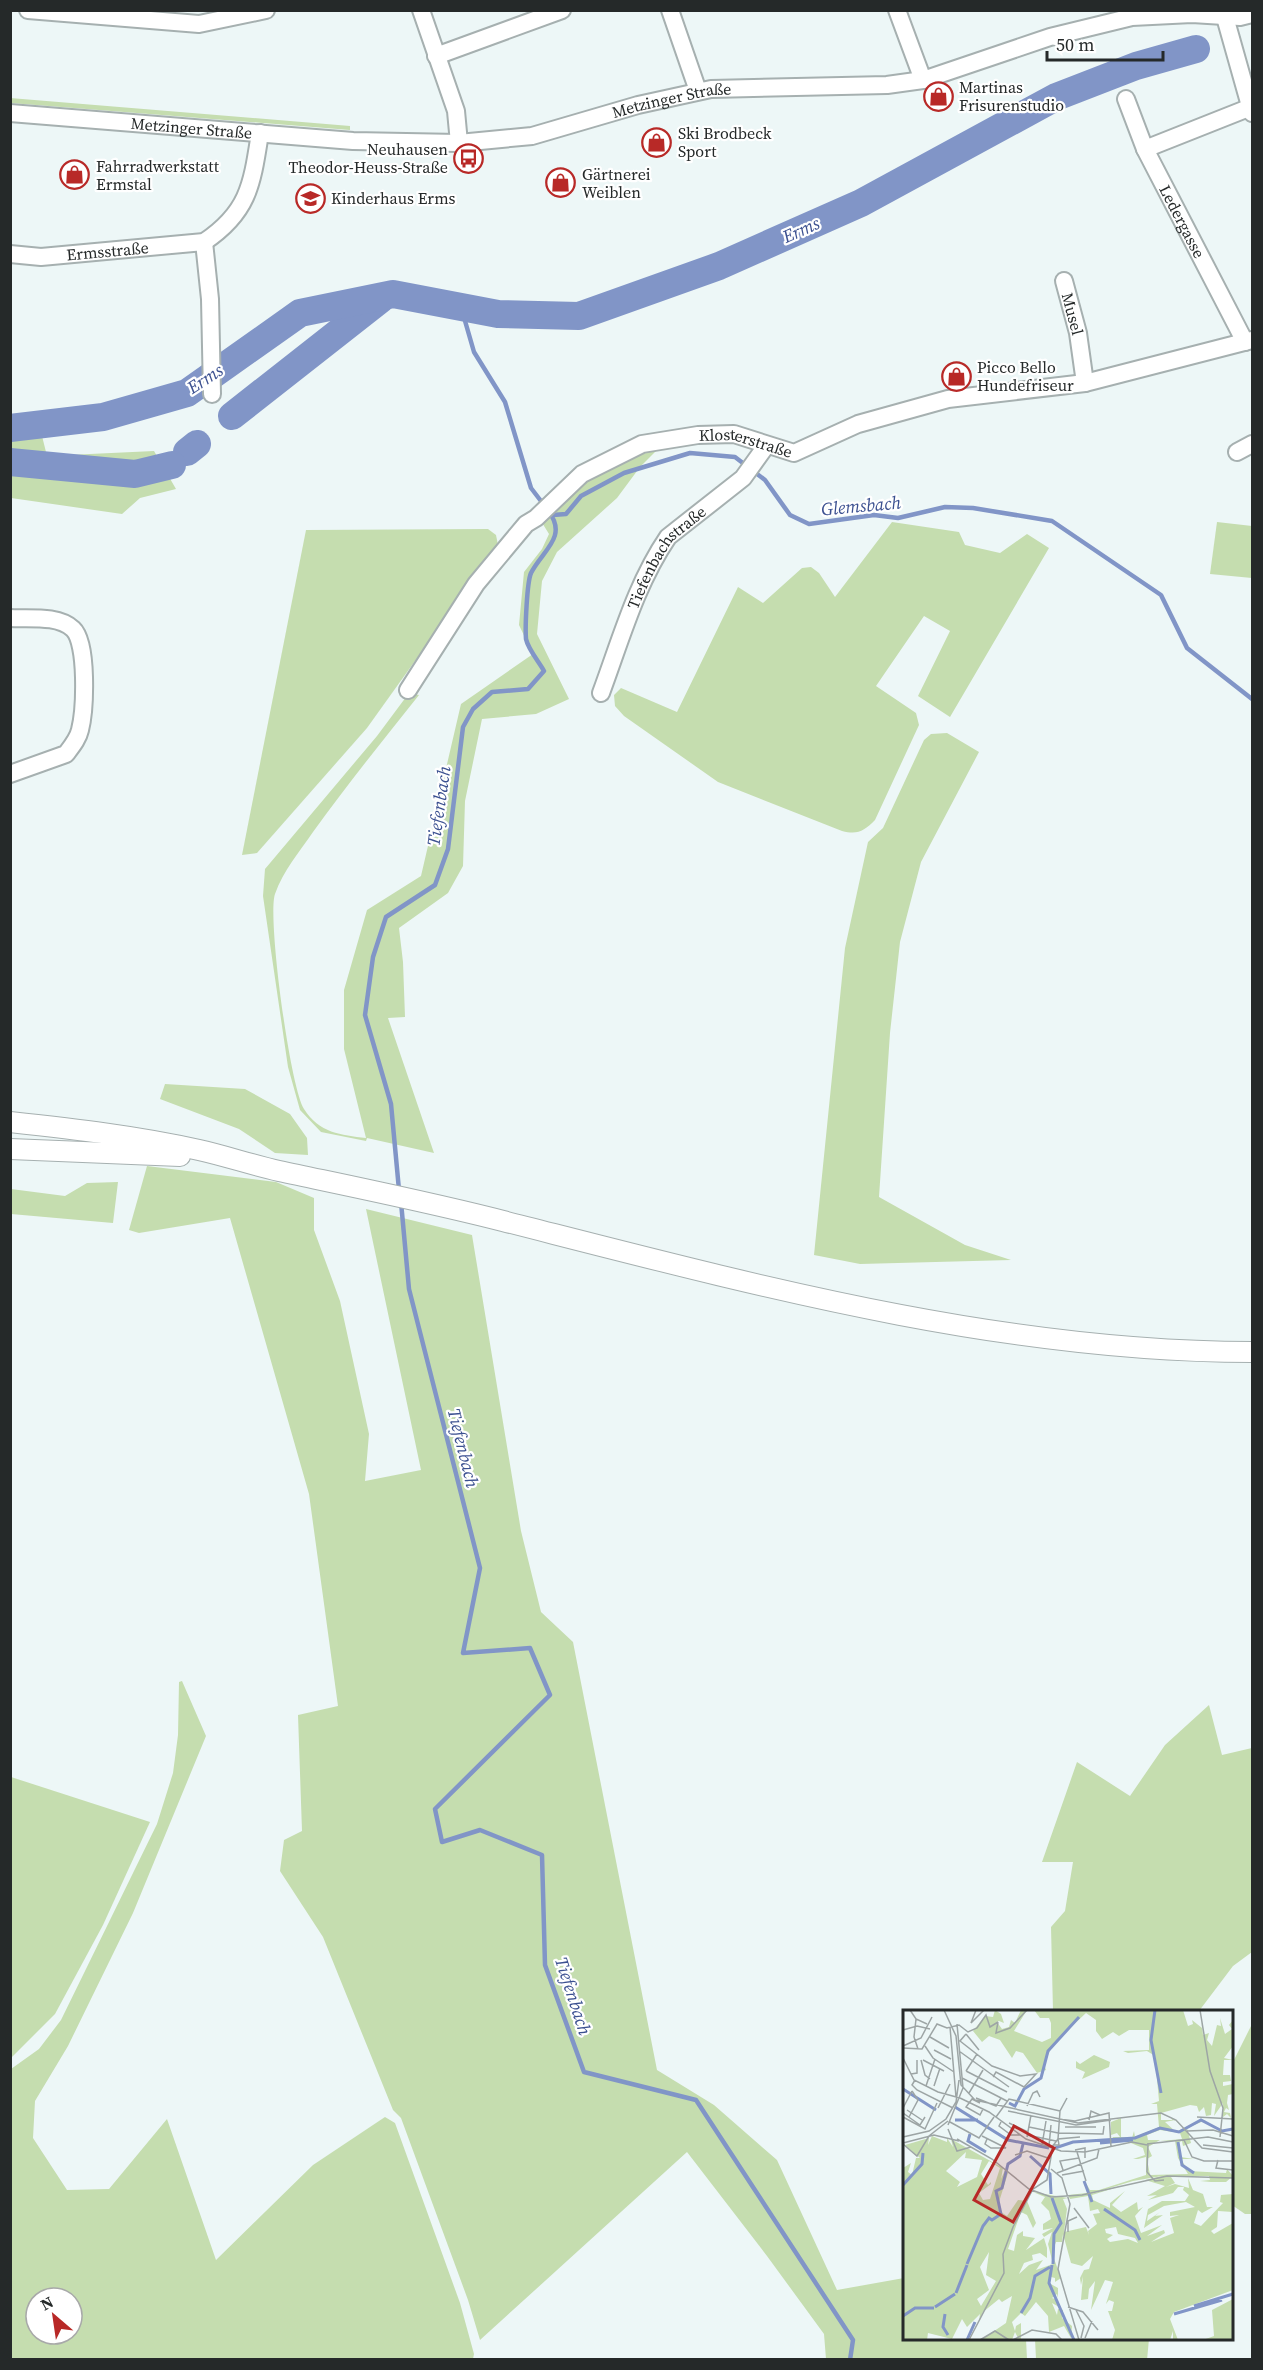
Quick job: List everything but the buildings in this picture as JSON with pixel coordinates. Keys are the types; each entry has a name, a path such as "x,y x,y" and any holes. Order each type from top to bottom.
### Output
{"main road":[{"path":"10,1122 152,1141 501,1220 727,1277 873,1309 988,1330 1135,1347 1252,1352"},
{"path":"10,1149 236,1160"}],"street":[{"path":"28,10 199,24 266,10"},
{"path":"421,10 456,111 459,143"},
{"path":"436,56 562,10"},
{"path":"670,10 698,91"},
{"path":"897,10 923,80"},
{"name":"Metzinger Straße","path":"10,113 353,141 459,143 532,136 698,91 887,85 923,80 1050,37 1131,14 1192,12 1252,14"},
{"path":"1145,149 1252,110 1224,13"},
{"name":"Ledergasse","path":"1126,99 1145,149 1249,341"},
{"name":"Ermsstraße","path":"10,254 41,257 204,242 227,227 244,204 260,133"},
{"path":"204,242 210,299 212,394"},
{"name":"Musel","path":"1064,281 1078,333 1084,383"},
{"name":"Klosterstraße","path":"408,690 476,584 526,524 536,518 582,474 642,444 698,435 734,434 763,450 794,453 858,424 948,399 1084,383 1249,341"},
{"name":"Tiefenbachstraße","path":"601,693 645,572 668,537 743,478 763,450"},
{"path":"10,618 47,619 64,623 74,630 80,639 83,654 82,717 73,746 66,754 10,774"}],"green space":[{"path":"10,98 350,126 350,130 11,103"},
{"path":"11,419 38,420 47,456 154,451 176,489 140,498 122,514 11,498"},
{"path":"660,447 640,467 617,498 557,552 542,581 537,634 569,699 536,714 482,719 465,801 463,866 448,893 399,928 405,1017 388,1018 434,1153 367,1138 366,1141 321,1132 300,1110 288,1067 263,896 265,869 377,736 409,693 419,695 352,780 287,869 275,894 273,909 281,1002 292,1069 304,1109 316,1123 324,1128 339,1134 366,1138 344,1049 344,990 367,910 421,876 461,704 533,654 519,625 524,572 542,549 549,534 541,521 570,492 612,467"},
{"path":"892,522 959,532 965,545 1000,553 1027,534 1049,548 950,717 918,696 950,631 924,616 876,686 916,713 919,725 875,820 864,829 852,833 842,831 718,782 624,716 615,706 614,695 621,688 677,712 738,587 763,603 802,568 811,567 819,573 835,597"},
{"path":"1217,522 1252,526 1252,578 1210,574"},
{"path":"488,529 496,535 498,545 367,728 257,853 242,855 306,530"},
{"path":"947,733 979,752 921,862 900,942 890,1033 879,1197 965,1245 1011,1260 860,1264 814,1255 845,948 868,842 883,828 924,740 931,734"},
{"path":"165,1084 245,1089 290,1114 307,1138 308,1155 275,1153 239,1129 160,1099"},
{"path":"147,1166 276,1182 314,1198 314,1230 340,1301 369,1434 365,1481 421,1470 366,1209 472,1235 521,1531 541,1612 573,1642 657,2070 714,2105 777,2160 837,2290 903,2278 903,2340 1026,2340 1027,2359 826,2359 824,2334 687,2152 480,2340 468,2300 401,2118 393,2110 323,1937 280,1871 284,1840 302,1831 298,1715 338,1706 309,1494 230,1218 139,1233 129,1230"},
{"path":"118,1182 113,1223 11,1214 11,1189 65,1196 87,1183"},
{"path":"182,1681 206,1736 133,1913 68,2046 35,2101 33,2138 67,2190 109,2189 167,2119 216,2260 313,2165 385,2117 395,2123 460,2303 474,2354 473,2359 11,2359 11,2069 39,2049 61,2020 157,1824 173,1773 178,1735 179,1682"},
{"path":"1209,1705 1222,1755 1252,1748 1252,1952 1233,1966 1200,2010 1053,2010 1051,1927 1065,1911 1073,1862 1042,1862 1077,1762 1130,1796 1165,1745"},
{"path":"11,1777 150,1822 103,1925 55,2014 11,2058"},
{"path":"1252,2024 1252,2214 1245,2214 1233,2206 1233,2062"},
{"path":"1035,2340 1149,2340 1147,2360 1036,2359"}],"waterway":[{"name":"Erms","path":"10,428 103,417 187,393 300,313 393,294 498,314 579,316 719,266 861,203 1056,97 1136,66 1196,49"},
{"name":"Erms","path":"232,416 381,299"},
{"name":"Tiefenbach","path":"461,307 474,352 505,402 531,488 544,505"},
{"name":"Erms","path":"187,452 197,444"},
{"name":"Glemsbach","path":"553,515 566,514 581,496 624,473 690,453 735,457 765,480 790,515 809,524 874,515 898,518 945,507 973,508 1052,521 1161,595 1187,648 1252,699"},
{"name":"Erms","path":"10,462 135,474 172,465"},
{"name":"Tiefenbach","path":"399,1190 391,1104 365,1015 373,957 386,917 435,885 448,849 463,727 473,709 492,692 528,689 544,671 527,643 526,615 531,573 555,536 556,529 549,512"},
{"name":"Tiefenbach","path":"401,1202 409,1289 480,1568 463,1653 530,1648 550,1695 435,1809 442,1842 480,1830 542,1855 545,1965 584,2072 696,2100 853,2340 850,2360"}],"place":[{"name":"Martinas Frisurenstudio","path":"938,96"},
{"name":"Ski Brodbeck Sport","path":"657,142"},
{"name":"Neuhausen Theodor-Heuss-Straße","path":"469,158"},
{"name":"Fahrradwerkstatt Ermstal","path":"75,175"},
{"name":"Gärtnerei Weiblen","path":"561,183"},
{"name":"Kinderhaus Erms","path":"310,198"},
{"name":"Picco Bello Hundefriseur","path":"956,376"}]}
